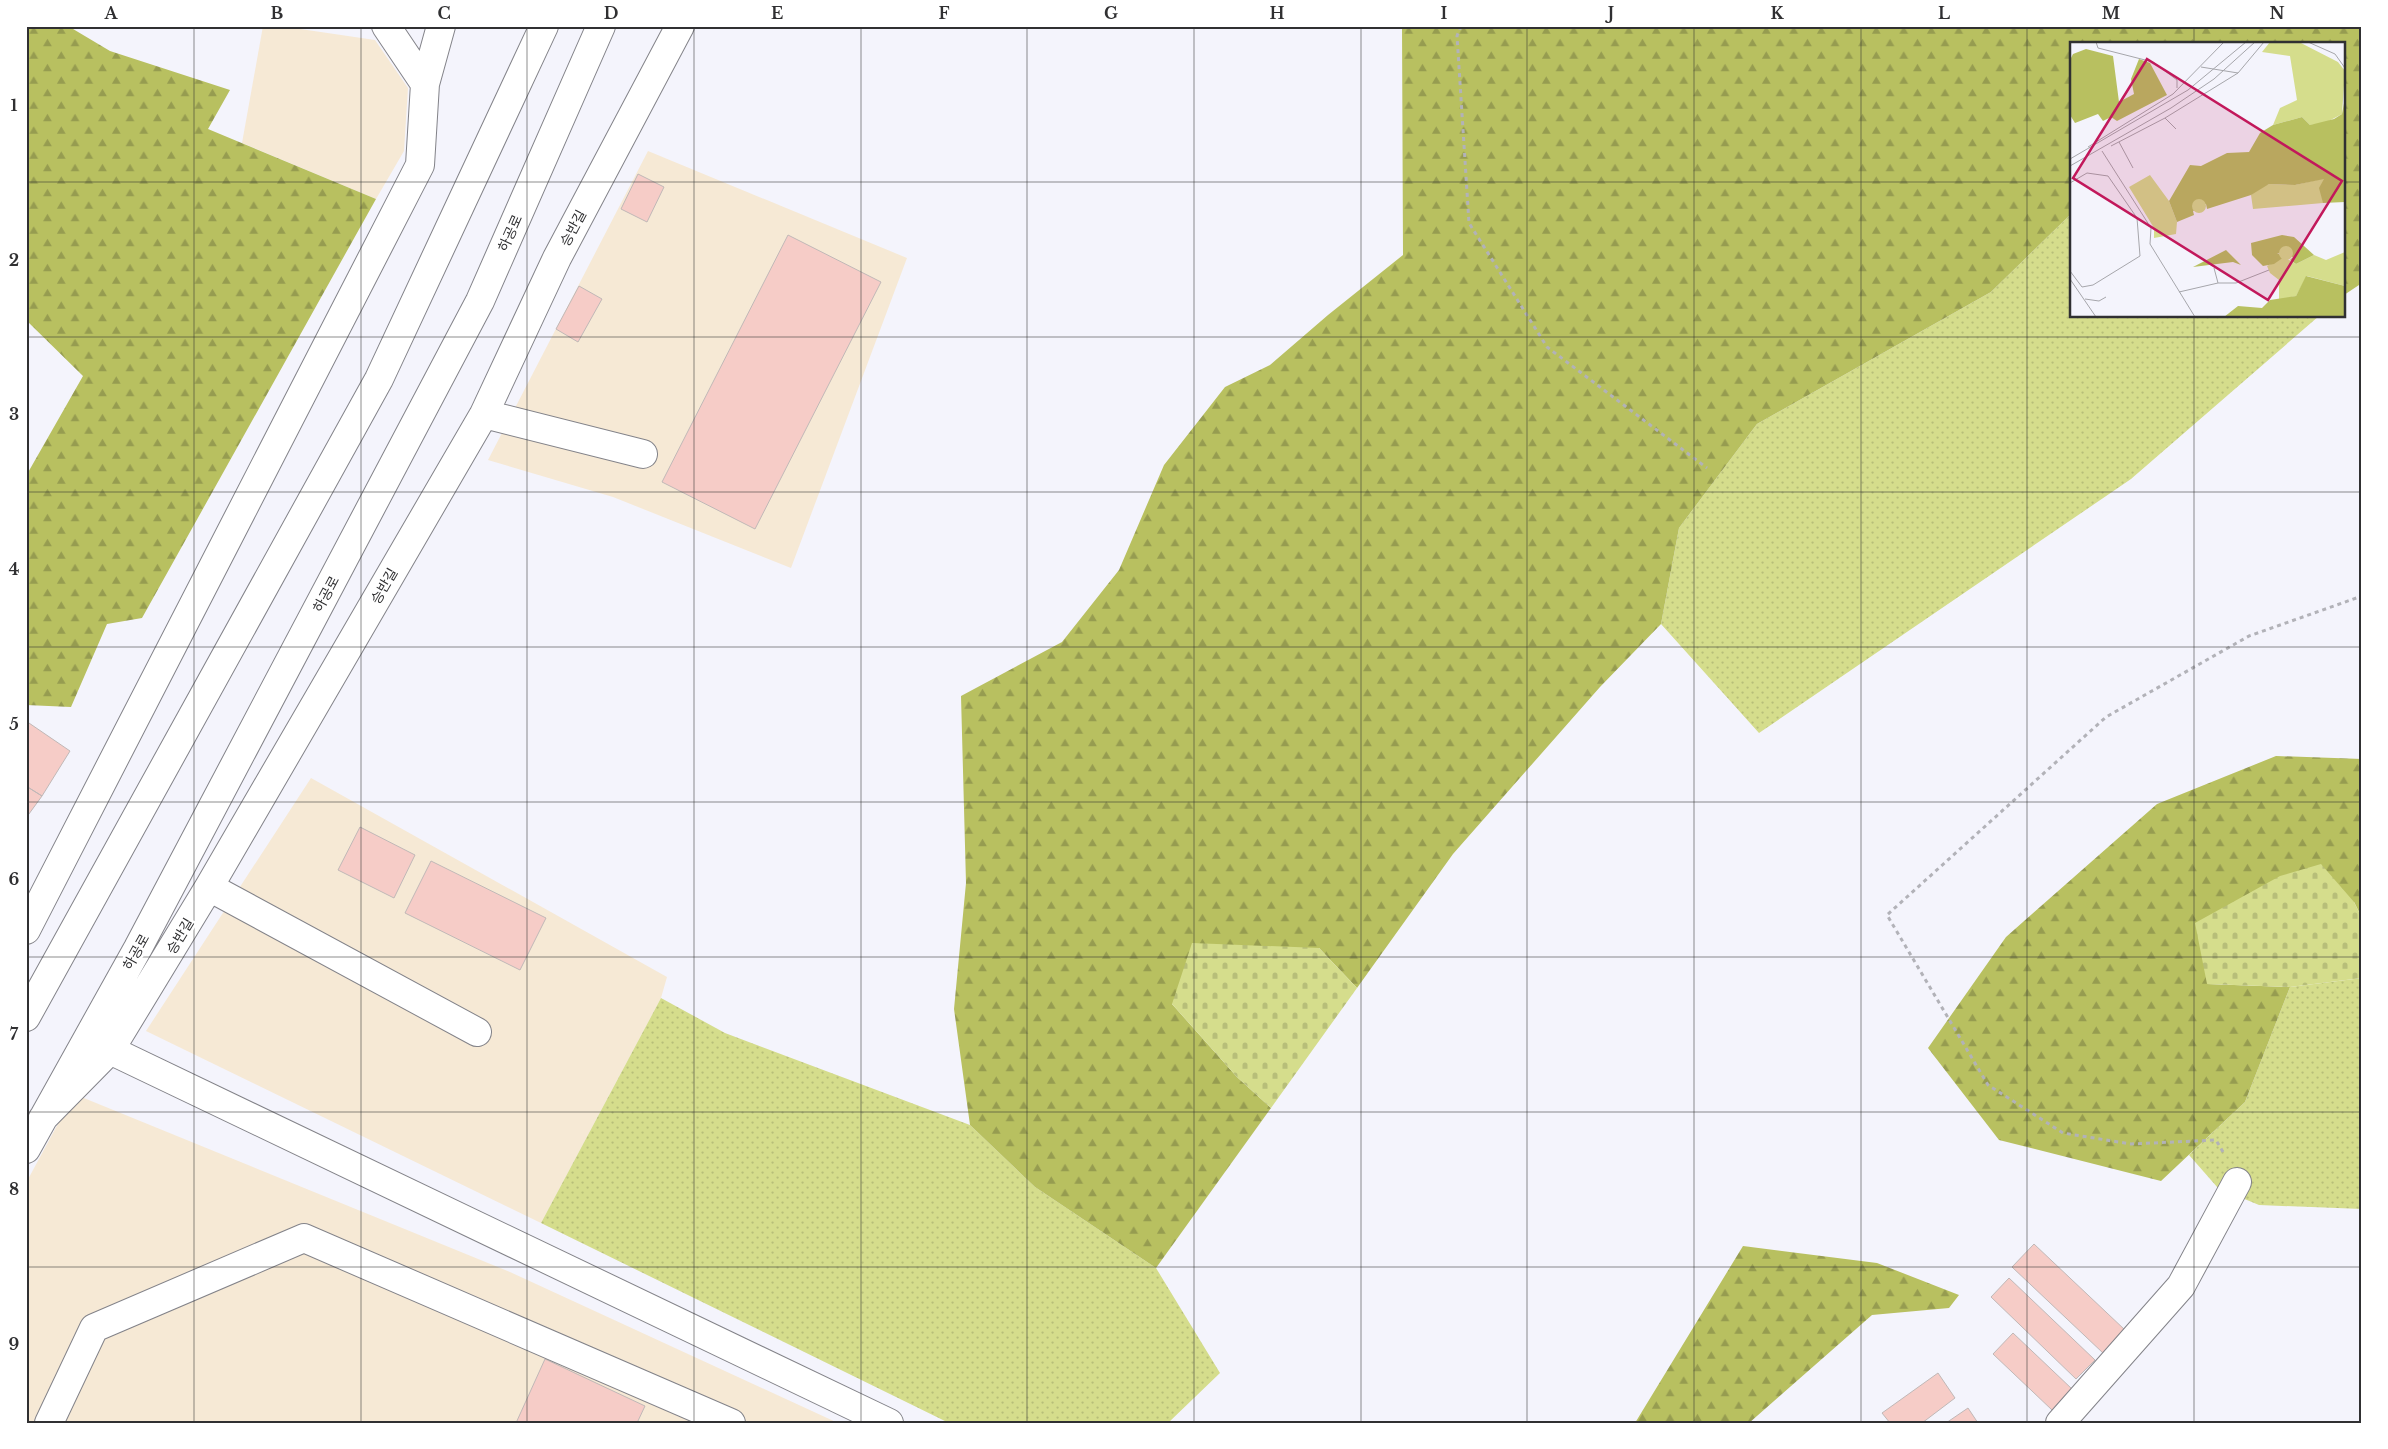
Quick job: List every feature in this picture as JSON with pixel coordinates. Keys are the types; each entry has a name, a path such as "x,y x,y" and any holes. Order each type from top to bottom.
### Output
{"street":[{"path":"386,26 424,84"},
{"path":"26,930 420,164 424,84 442,26"},
{"path":"26,1017 379,379 544,26"},
{"name":"하공로","path":"26,1149 138,948 480,301 601,26"},
{"name":"승반길","path":"44,1118 110,1050 209,887 484,414 557,258 680,26"},
{"path":"484,414 643,454"},
{"path":"209,887 476,1032"},
{"path":"110,1050 888,1423"},
{"path":"2060,1423 2181,1286 2237,1182"},
{"path":"49,1423 94,1328 304,1238 731,1423"}],"path":[{"path":"1461,26 1457,36 1469,223 1547,347 1707,468"},
{"path":"2237,1182 2216,1140 2131,1144 2063,1133 1988,1085 1887,915 2106,717 2249,636 2362,596"}],"shaded area":[{"path":"263,26 280,26 375,40 408,88 404,151 376,199 242,143"},
{"path":"648,151 907,258 791,568 613,497 488,460"},
{"path":"311,778 667,977 661,998 541,1223 146,1031"},
{"path":"74,1094 510,1272 838,1423 26,1423 26,1183"}],"green space":[{"path":"26,26 68,26 110,51 230,90 208,129 376,199 142,618 107,624 71,707 26,705 26,476 83,376 26,320"},
{"path":"1402,26 2362,26 2362,283 2346,294 2346,42 2070,42 2070,215 1991,292 1757,424 1679,528 1661,624 1600,687 1453,854 1357,988 1319,948 1172,1004 1237,1077 1271,1108 1156,1268 1035,1187 970,1125 954,1009 966,883 961,696 1062,642 1119,570 1164,465 1225,387 1270,365 1328,315 1403,255"},
{"path":"2070,215 2070,318 2317,318 2131,479 1759,733 1661,624 1679,528 1757,424 1991,292"},
{"path":"2276,756 2362,759 2362,918 2354,902 2207,984 2290,987 2245,1102 2161,1181 1999,1140 1928,1048 2006,937 2157,804"},
{"path":"2321,864 2354,902 2362,918 2362,978 2290,987 2207,984 2195,923 2280,876"},
{"path":"1192,943 1319,948 1357,988 1271,1108 1237,1077 1172,1004"},
{"path":"2362,978 2362,1209 2259,1205 2218,1188 2189,1155 2245,1102 2290,987"},
{"path":"661,998 725,1033 970,1125 1035,1187 1156,1268 1220,1373 1168,1423 949,1423 541,1223"},
{"path":"1743,1246 1877,1263 1959,1295 1949,1308 1872,1315 1749,1423 1635,1423"}],"building":[{"path":"638,174 664,187 647,222 621,209"},
{"path":"788,235 881,282 755,529 662,482"},
{"path":"579,286 602,299 578,342 556,329"},
{"path":"26,721 70,751 42,796 26,786"},
{"path":"26,786 42,796 26,818"},
{"path":"360,827 415,855 394,898 338,870"},
{"path":"431,861 546,918 520,970 405,913"},
{"path":"2034,1244 2125,1330 2103,1353 2012,1267"},
{"path":"2009,1278 2095,1360 2076,1379 1991,1297"},
{"path":"2013,1333 2072,1389 2052,1410 1993,1354"},
{"path":"545,1359 645,1406 637,1423 516,1423"},
{"path":"1938,1373 1955,1398 1922,1423 1890,1423 1882,1413"},
{"path":"1968,1408 1978,1423 1946,1423"}]}
